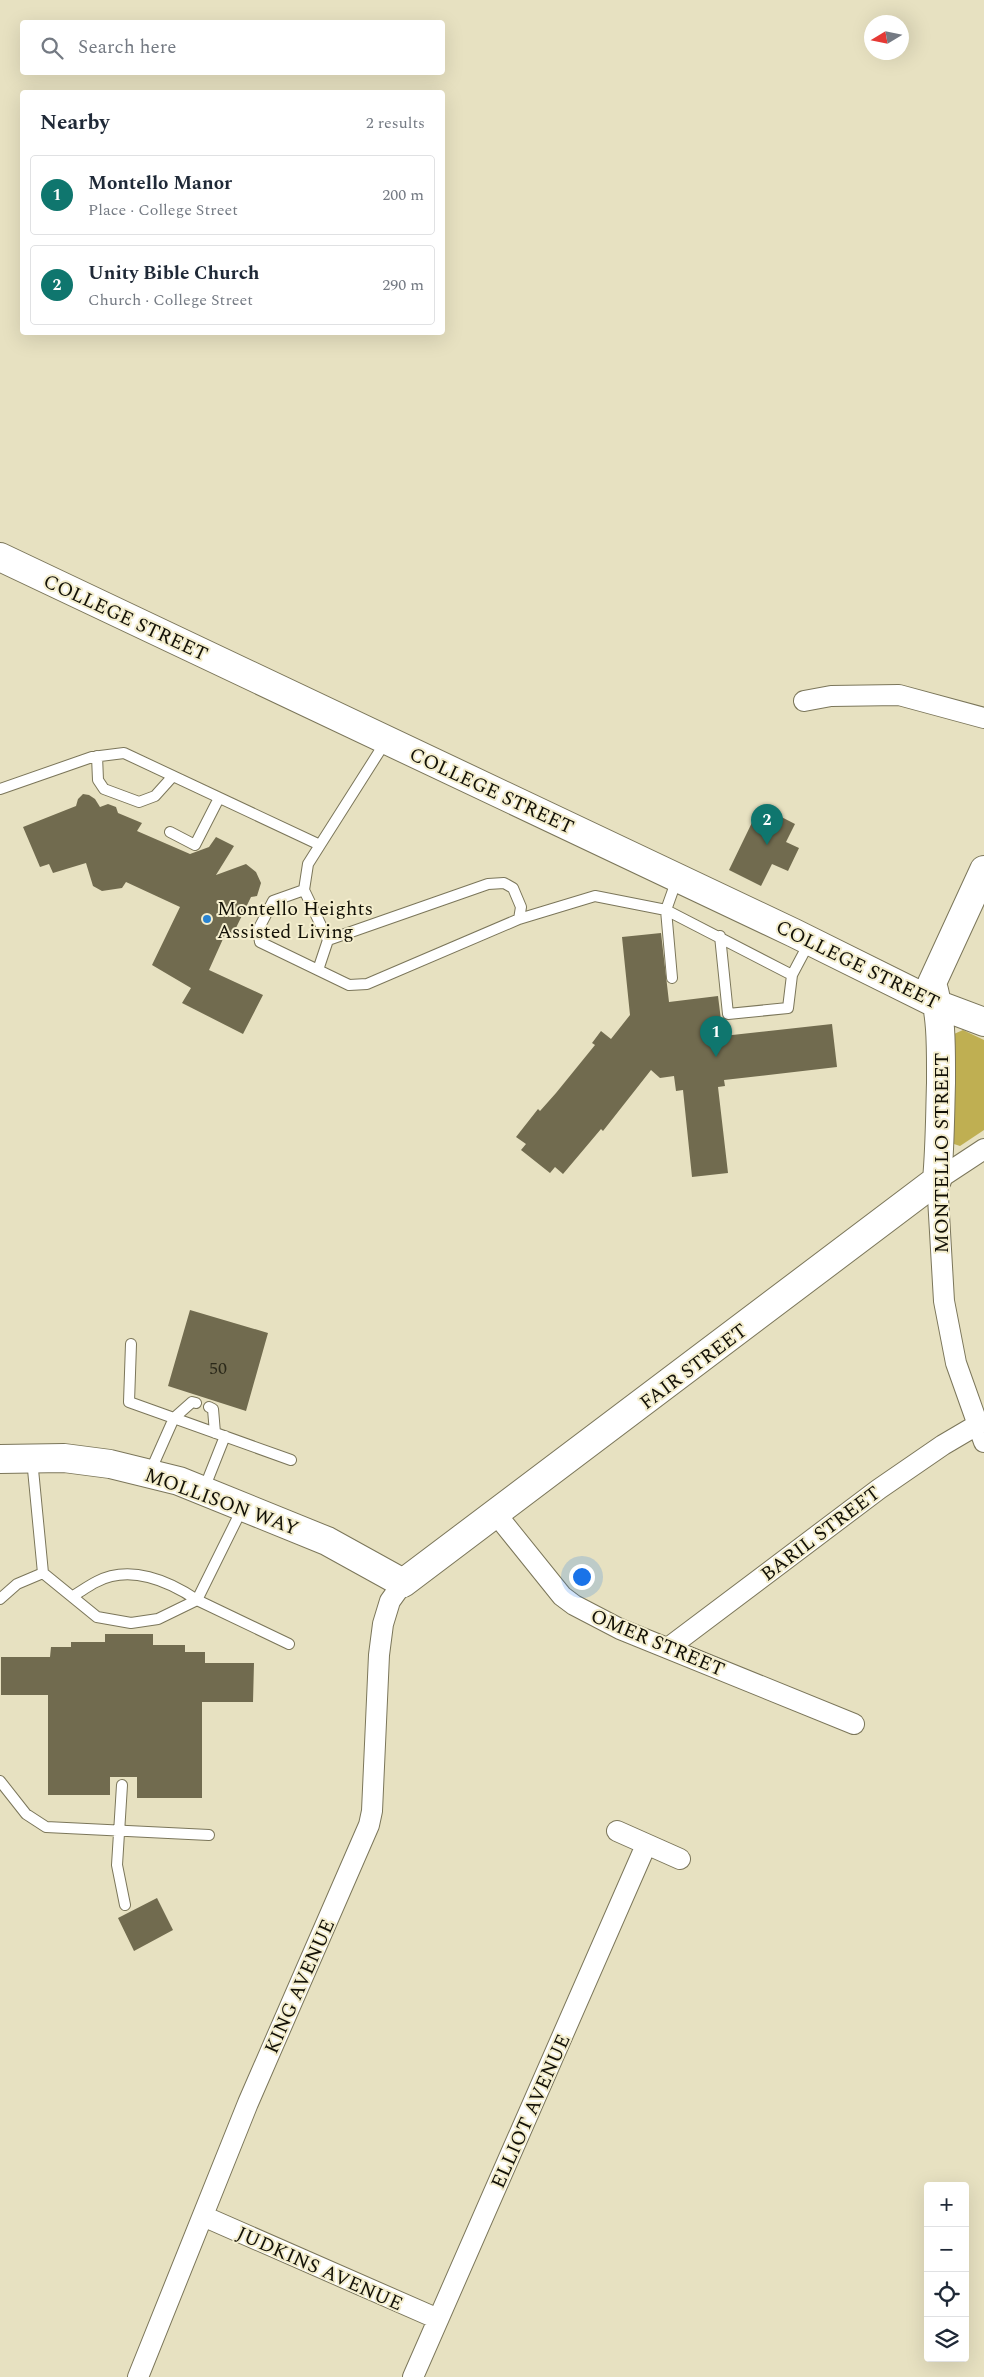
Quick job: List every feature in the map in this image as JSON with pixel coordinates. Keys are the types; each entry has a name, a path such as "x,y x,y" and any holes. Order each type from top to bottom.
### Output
{"main road":[{"name":"COLLEGE STREET","path":"0,557 811,940 939,1005 984,1022"},
{"name":"MONTELLO STREET","path":"937,1180 940,1147 939,1005 932,983 984,870"},
{"name":"FAIR STREET","path":"403,1583 937,1180"},
{"name":"MOLLISON WAY","path":"0,1458 64,1458 150,1472 204,1490 327,1541 403,1583"}],"street":[{"path":"804,701 831,696 899,695 984,718"},
{"name":"FAIR STREET","path":"937,1180 984,1149"},
{"name":"MONTELLO STREET","path":"937,1180 944,1301 956,1363 981,1433"},
{"name":"BARIL STREET","path":"668,1648 879,1489 943,1445 981,1433"},
{"name":"OMER STREET","path":"496,1514 562,1596 574,1605 620,1629 854,1724"},
{"name":"KING AVENUE","path":"138,2377 256,2086 369,1825 372,1811 379,1656 383,1624 390,1602 403,1583"},
{"path":"617,1832 680,1858"},
{"name":"ELLIOT AVENUE","path":"413,2377 646,1845"},
{"name":"JUDKINS AVENUE","path":"203,2216 438,2319"}],"lane":[{"path":"318,970 328,940 304,890 308,864 386,740"},
{"path":"0,789 98,756 124,753 320,845"},
{"path":"98,756 98,780 104,789 139,802 155,796 173,776"},
{"path":"170,832 195,845 219,798"},
{"path":"672,978 666,910 678,878"},
{"path":"328,940 488,884 504,883 513,888 521,908 519,919"},
{"path":"304,890 272,900 258,930 260,942 349,984 367,984 519,919 595,896 666,910 720,936 792,975"},
{"path":"720,936 728,1014 788,1008 792,975 811,940"},
{"path":"131,1344 129,1402 291,1460"},
{"path":"150,1472 174,1418 192,1402 196,1403"},
{"path":"204,1490 220,1435 213,1409 209,1407"},
{"path":"32,1458 43,1573 97,1617 131,1623 158,1619 197,1600 243,1506"},
{"path":"0,1599 17,1584 43,1573"},
{"path":"73,1596 97,1581 121,1575 147,1576 176,1586 197,1600 289,1644"},
{"path":"0,1781 26,1814 46,1827 209,1836"},
{"path":"122,1785 116,1865 125,1905"}],"shaded area":[{"path":"963,1030 984,1040 984,1130 960,1146 954,1144 952,1139 954,1034"}],"building":[{"name":"Montello Heights Assisted Living","path":"83,794 95,799 100,807 108,804 116,807 118,813 142,823 137,831 190,854 209,847 216,837 234,846 216,875 246,864 256,872 261,883 257,896 251,897 233,934 227,930 209,970 263,995 243,1034 182,1003 191,988 152,965 180,907 126,882 122,888 102,891 93,886 86,863 53,873 49,864 40,867 23,827 76,806 78,799"},
{"path":"760,806 795,824 786,842 799,848 788,871 772,864 761,886 729,870"},
{"path":"661,933 669,1002 718,996 723,1036 832,1024 837,1067 724,1080 725,1086 718,1087 728,1173 692,1177 683,1090 676,1091 674,1076 660,1078 651,1070 603,1131 601,1129 563,1174 555,1167 550,1173 521,1150 526,1144 516,1137 538,1109 540,1111 556,1093 595,1045 592,1043 601,1031 611,1039 630,1015 622,937"},
{"path":"190,1310 268,1333 246,1411 168,1386"},
{"path":"105,1634 153,1634 153,1645 185,1645 185,1652 205,1652 205,1663 254,1663 253,1702 202,1702 202,1798 137,1798 137,1777 110,1777 110,1795 48,1795 48,1695 1,1695 1,1657 50,1657 51,1647 71,1647 71,1642 105,1642"},
{"path":"157,1898 173,1930 134,1951 118,1918"}],"place":[{"name":"Unity Bible Church","path":"767,845"},
{"name":"Montello Heights Assisted Living","path":"207,919"},
{"name":"Montello Manor","path":"716,1057"}]}
